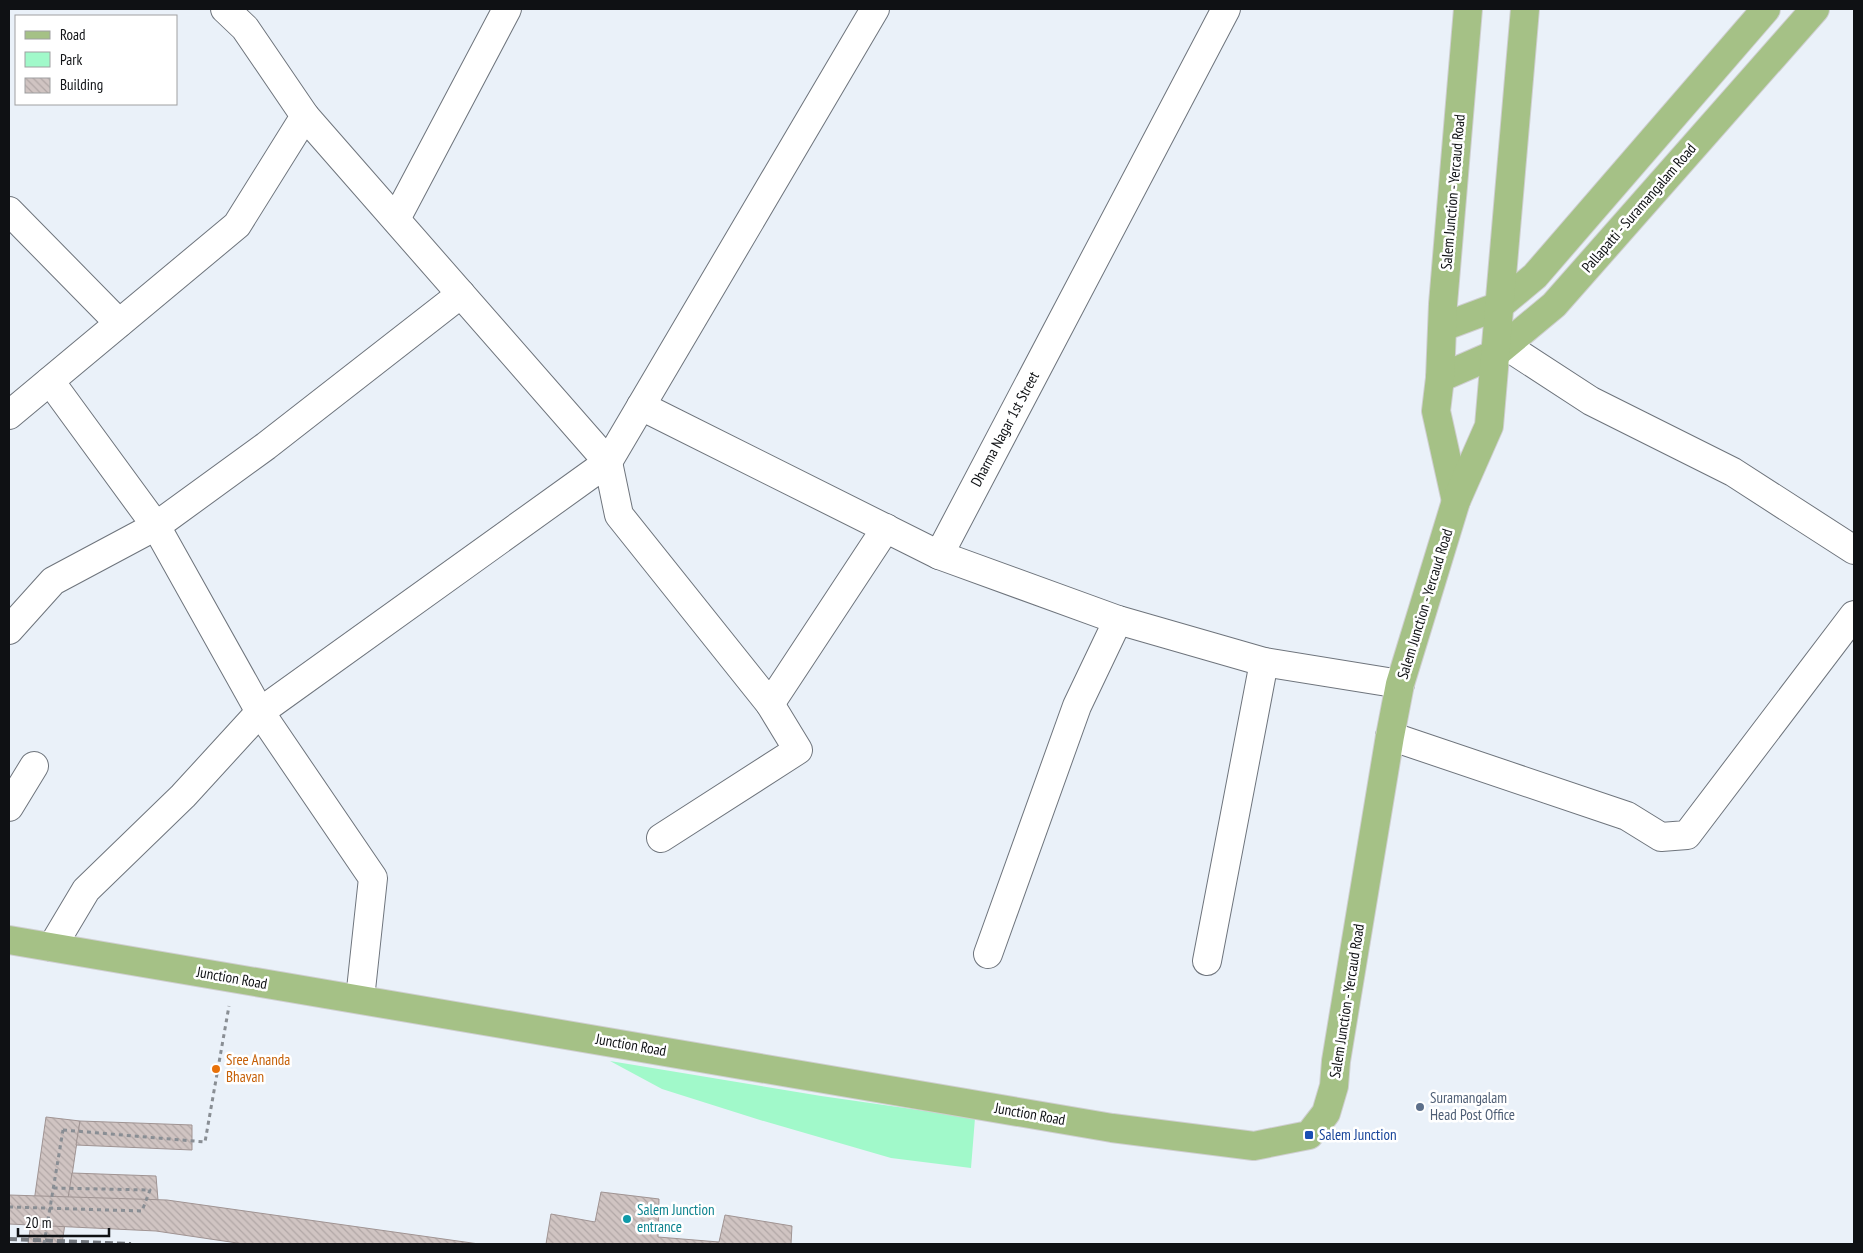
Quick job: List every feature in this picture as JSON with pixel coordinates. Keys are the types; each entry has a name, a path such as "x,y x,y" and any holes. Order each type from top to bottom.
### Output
{"main road":[{"name":"Salem Junction - Yercaud Road","path":"1254,1146 1309,1135 1326,1113 1334,1086 1336,1061 1400,684 1456,501 1436,411 1468,9"},
{"path":"1456,501 1489,426 1500,349 1499,306 1525,9"},
{"path":"1443,327 1499,306 1536,276 1766,9"},
{"name":"Pallapatti - Suramangalam Road","path":"1440,378 1500,349 1554,305 1815,9"},
{"name":"Junction Road","path":"9,940 1112,1128 1254,1146"}],"street":[{"path":"225,9 245,28 305,116 608,462 619,515 770,704 798,750 661,838"},
{"path":"396,219 507,9"},
{"path":"52,947 86,890 183,796 260,712 608,462 876,9"},
{"name":"Dharma Nagar 1st Street","path":"939,555 1226,9"},
{"path":"9,415 237,225 305,116"},
{"path":"9,211 119,323"},
{"path":"9,630 53,581 156,526 266,446 461,294"},
{"path":"1500,349 1590,401 1733,472 1854,550"},
{"path":"50,381 156,526 260,712 372,878 360,1000"},
{"path":"641,406 939,555 1118,620 1264,662 1400,684"},
{"path":"770,704 886,528"},
{"path":"1390,736 1627,816 1661,837 1688,835 1854,615"},
{"path":"988,954 1077,706 1118,620"},
{"path":"1207,961 1264,662"},
{"path":"9,807 34,766"}],"path":[{"path":"44,1244 62,1130 205,1142 234,978"},
{"path":"9,1207 142,1211 150,1190 53,1188"}],"green space":[{"path":"610,1061 821,1096 975,1118 971,1168 891,1158 760,1120 662,1089"}],"building":[{"path":"46,1117 80,1121 62,1244 28,1244"},
{"path":"80,1121 192,1125 192,1150 76,1145"},
{"path":"72,1173 156,1176 158,1200 68,1198"},
{"name":"Salem Junction entrance","path":"601,1192 659,1199 658,1237 719,1242 725,1215 792,1226 791,1244 546,1244 551,1214 595,1222"},
{"path":"9,1195 167,1200 479,1244 244,1244 156,1231 9,1224"}],"railway":[{"path":"9,1239 131,1244"}],"place":[{"name":"Sree Ananda Bhavan","path":"216,1069"},
{"name":"Suramangalam Head Post Office","path":"1420,1107"},
{"name":"Salem Junction","path":"1309,1135"},
{"name":"Salem Junction entrance","path":"627,1219"}]}
